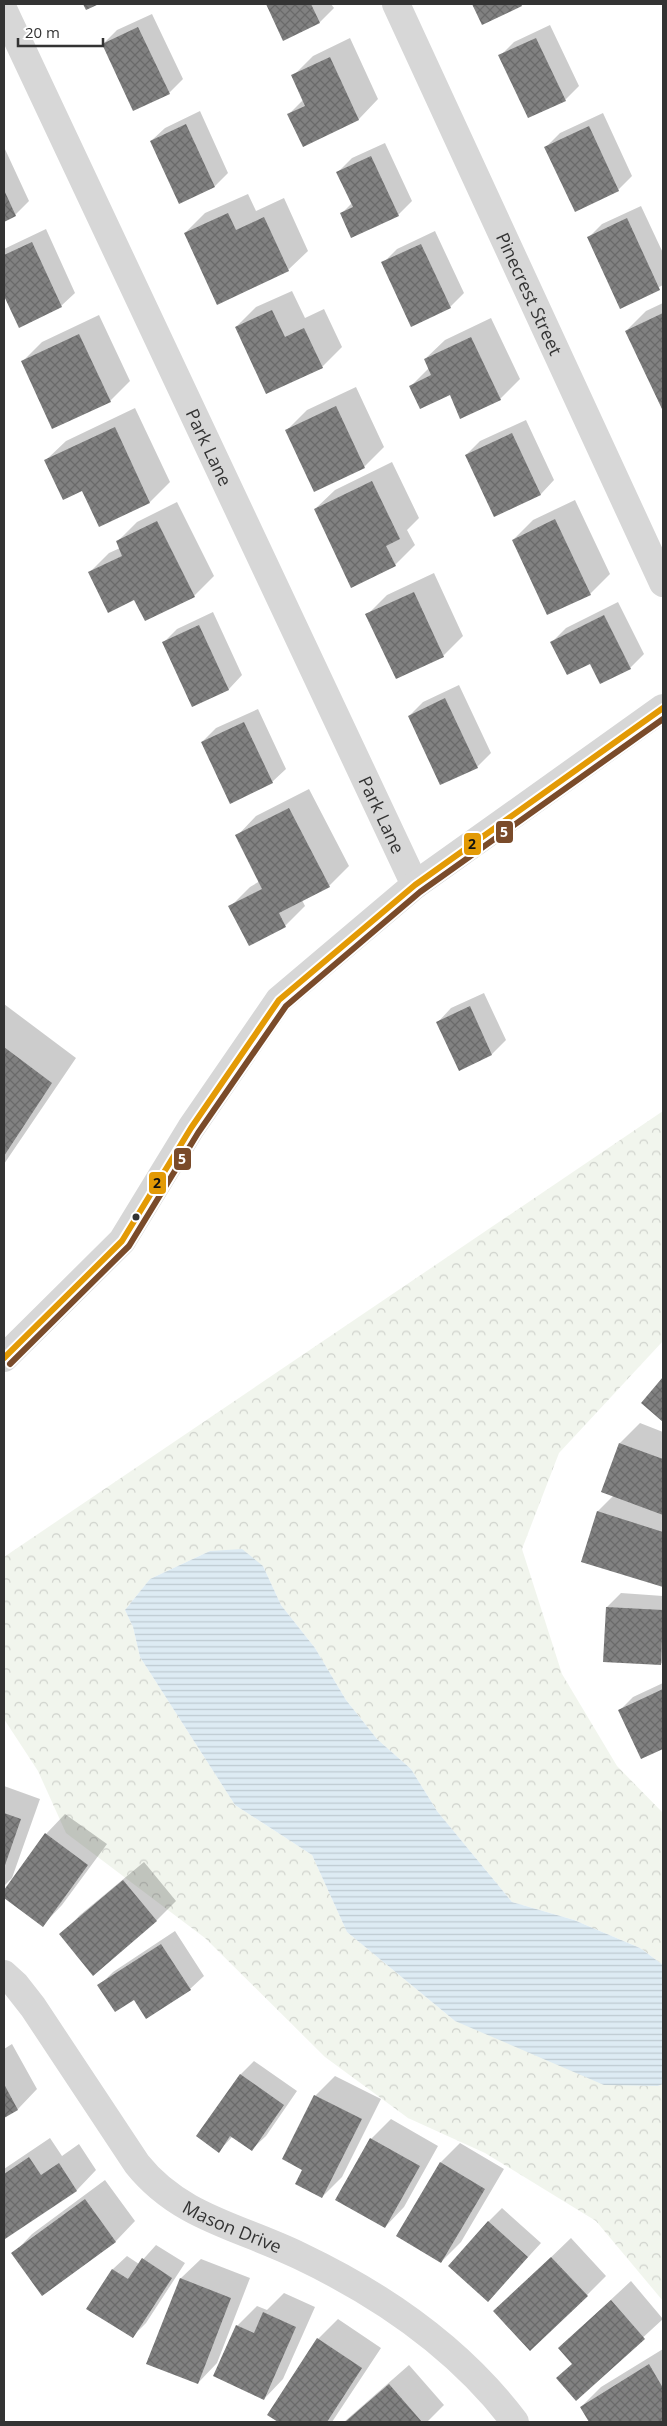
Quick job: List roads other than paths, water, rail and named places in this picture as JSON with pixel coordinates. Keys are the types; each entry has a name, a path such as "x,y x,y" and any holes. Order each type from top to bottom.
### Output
{"street":[{"name":"Pinecrest Street","path":"396,4 663,582"},
{"name":"Park Lane","path":"4,11 415,885"},
{"path":"4,1358 122,1241 191,1128 279,1000 415,885 663,708"},
{"name":"Mason Drive","path":"4,1974 15,1984 33,2007 132,2157 152,2183 189,2210 299,2255 394,2309 439,2342 466,2368 515,2422"}]}
